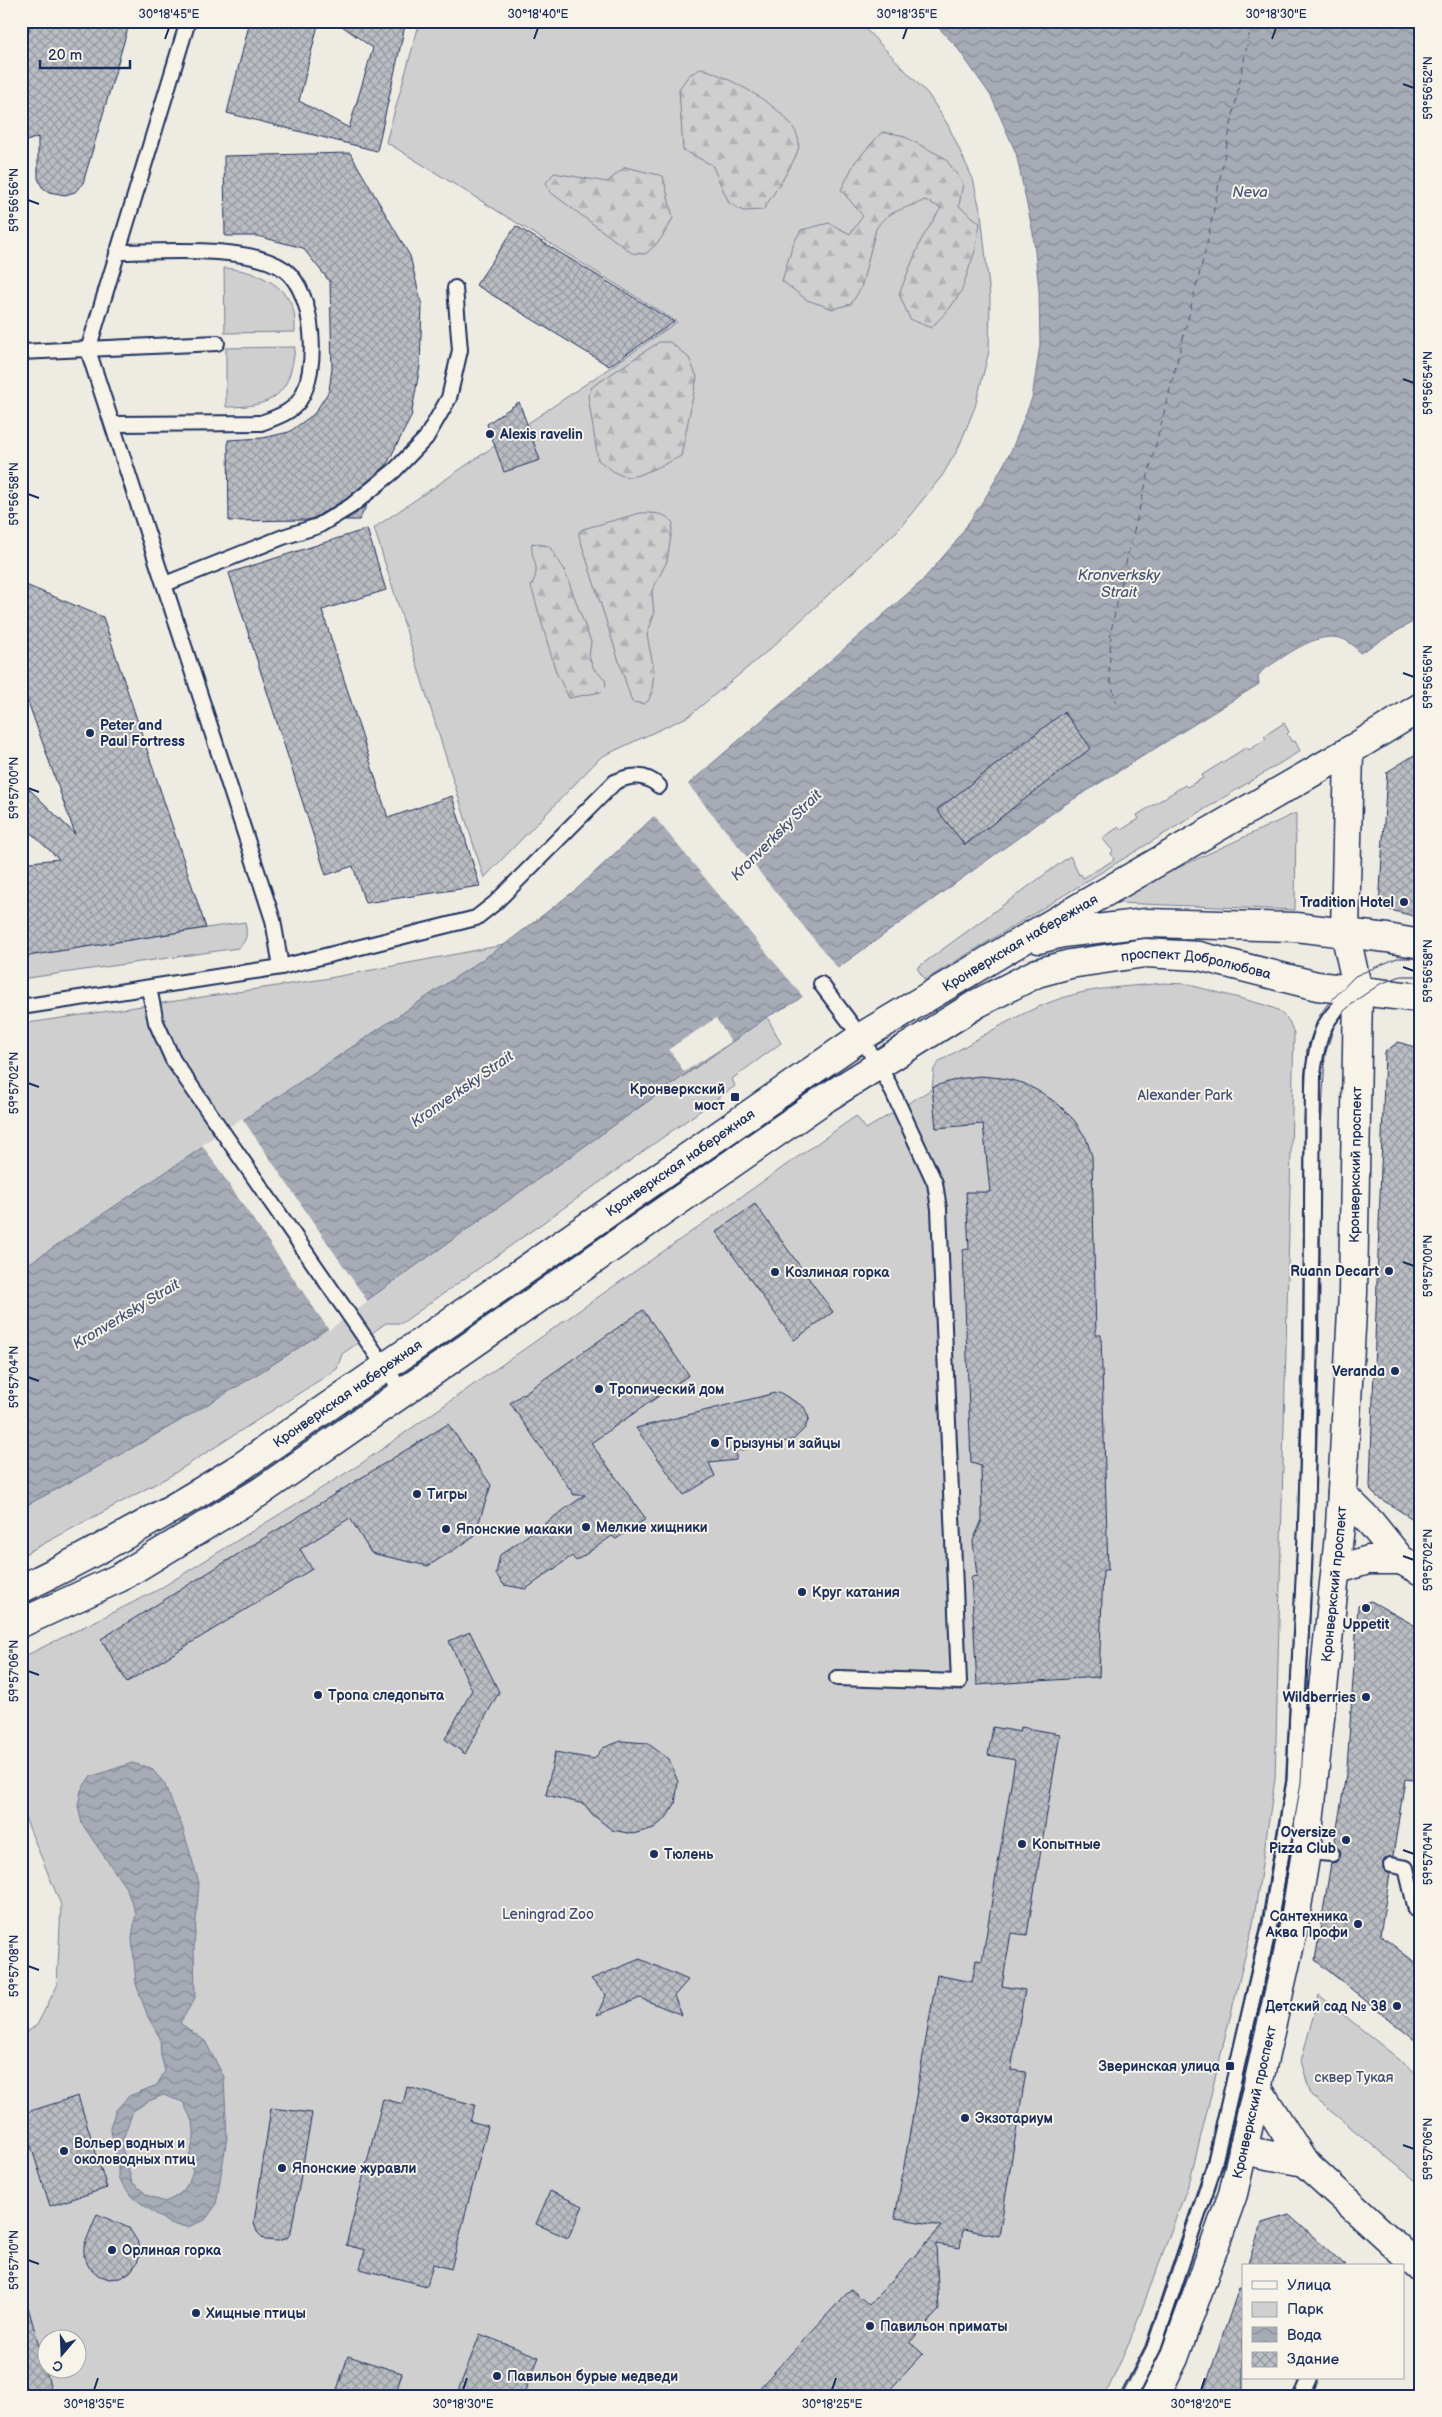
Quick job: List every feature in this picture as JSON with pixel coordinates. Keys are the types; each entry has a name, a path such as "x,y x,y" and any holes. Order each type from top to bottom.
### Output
{"main road":[{"name":"Кронверкская набережная","path":"21,1589 104,1548 167,1513 241,1467 861,1037 1011,947 1421,708"},
{"name":"Кронверкский проспект","path":"1155,2396 1177,2348 1233,2194 1293,1931 1319,1853 1353,1293 1358,991 1345,932 1349,751"},
{"path":"1011,947 1063,933 1146,923 1296,927 1345,932 1421,944"},
{"name":"проспект Добролюбова","path":"878,1064 978,1003 1038,973 1070,964 1145,953 1199,956 1317,986 1421,998"},
{"path":"21,1623 119,1578 260,1492 878,1064"},
{"path":"1342,1494 1411,1566"},
{"path":"1336,1570 1368,1560 1411,1566"},
{"path":"1258,2089 1304,2162 1411,2265"},
{"path":"1243,2150 1304,2162"}],"lane":[{"path":"188,21 88,350 273,920 281,967"},
{"path":"112,424 260,423 282,415 298,402 307,387 311,366 308,310 301,288 284,270 260,259 226,252 117,252"},
{"path":"164,584 283,537 318,526 350,506 394,471 426,438 449,398 460,350 455,288"},
{"path":"21,352 217,343"},
{"path":"21,1007 281,967 476,918 495,903 615,782 625,777 640,775 650,779 659,786"},
{"path":"821,984 861,1037 878,1064 935,1183 939,1209 959,1682 837,1678"},
{"path":"149,988 156,1022 173,1060 403,1393"},
{"path":"1129,2396 1153,2349 1213,2170 1269,1927 1294,1782 1306,1526 1311,1340 1313,1075 1316,1051 1326,1021 1338,1006 1358,991"},
{"path":"1391,1865 1406,1868 1416,1910 1421,1912"},
{"path":"1301,2396 1308,2380"}],"green space":[{"path":"420,21 858,21 928,94 948,125 973,179 981,214 990,297 989,351 975,407 958,449 942,476 898,530 770,649 689,716 601,757 484,878 374,528 677,322 386,142"},
{"path":"702,68 746,89 779,111 791,124 798,137 796,156 763,210 743,211 729,203 712,165 683,150 679,89 689,75"},
{"path":"882,132 901,135 945,158 963,183 959,206 980,223 976,248 961,292 950,308 931,328 910,319 899,294 921,240 941,208 925,200 891,214 880,223 876,229 861,288 851,304 833,309 807,300 782,281 793,244 801,230 829,223 850,234 863,216 841,190 855,162"},
{"path":"625,167 663,176 673,218 661,238 645,254 632,253 550,192 546,183 554,173 607,182"},
{"path":"224,268 256,275 276,285 290,302 294,312 295,332 225,333"},
{"path":"659,342 670,342 689,358 697,377 681,456 640,474 625,477 598,460 588,396 592,387"},
{"path":"295,347 289,377 283,388 276,395 256,405 226,407 226,348"},
{"path":"640,513 663,515 673,523 667,561 652,591 654,615 647,635 654,670 652,691 649,700 644,704 632,702 579,536 579,532 583,529"},
{"path":"532,543 549,546 564,569 591,642 589,657 594,669 605,679 606,687 601,692 569,698 556,672 531,586 536,573"},
{"path":"1284,723 1289,732 1287,734 1292,742 1295,741 1300,751 925,980 917,968 1070,856 1079,875 1081,874 1083,878 1114,860 1111,853 1113,851 1102,838 1119,827 1121,830 1139,819 1137,815 1185,785 1187,787 1203,778 1202,775 1247,747 1249,750 1266,739 1264,736"},
{"path":"1296,813 1295,910 1116,903 1115,897"},
{"path":"245,922 246,936 244,942 238,948 21,979 21,957"},
{"path":"504,945 21,1269 21,1024 324,979"},
{"name":"Leningrad Zoo","path":"1164,983 1186,984 1278,1010 1289,1021 1294,1033 1275,1779 1253,1924 1190,2180 1130,2341 1105,2396 21,2396 21,2036 37,2025 57,1986 61,1905 21,1808 21,1658 156,1591 362,1463 856,1116 866,1129 932,1089 934,1069 940,1061 1025,1013 1061,998 1101,989"},
{"path":"767,1017 781,1043 732,1079 735,1086 402,1323 386,1323 342,1354 337,1369 170,1476 21,1556 21,1508 170,1426 243,1383 315,1337"},
{"name":"сквер Тукая","path":"1319,1995 1421,2077 1421,2185 1311,2095 1301,2061"}],"water":[{"name":"Kronverksky Strait","path":"932,21 1421,21 1421,617 1360,653 1349,642 1337,638 1325,638 1312,641 1286,655 1263,670 1258,676 1259,684 1061,807 839,967 795,1002 767,1017 315,1337 243,1383 170,1426 21,1508 21,1269 504,945 578,888 692,781 921,582 955,543 987,495 1012,449 1032,398 1040,345 1039,290 1033,233 1016,153 991,96 956,46"},
{"path":"132,1763 151,1768 164,1783 182,1826 199,1883 194,1947 195,1998 180,2023 205,2041 224,2077 227,2137 216,2205 205,2220 188,2227 170,2224 131,2196 118,2178 118,2162 110,2127 116,2110 129,2096 157,2085 165,2071 161,2056 160,2038 148,2017 136,1984 132,1938 136,1913 126,1888 82,1824 78,1806 81,1790 90,1777","holes":["163,2095 183,2102 191,2118 194,2131 193,2144 187,2161 193,2170 189,2182 183,2190 175,2197 164,2202 147,2195 132,2182 121,2144 133,2111"]}],"pier":[{"path":"687,783 839,970 804,998 652,814"},
{"path":"716,1018 731,1042 684,1072 669,1049"},
{"path":"242,1118 368,1302 329,1330 202,1145"}],"building":[{"path":"31,21 130,21 83,183 75,192 65,195 49,192 42,187 38,178 38,137 21,143 21,40 28,34"},
{"path":"250,21 319,21 299,101 349,128 373,48 335,21 406,21 377,151 227,113"},
{"path":"350,153 410,256 422,306 420,366 411,417 386,466 346,499 314,518 308,520 229,521 228,440 263,438 289,432 314,414 329,391 332,368 330,282 303,248 257,236 225,236 224,156"},
{"path":"516,226 674,322 609,366 476,285"},
{"path":"519,402 540,460 504,472 487,424"},
{"path":"367,505 359,520 345,520 356,513"},
{"path":"367,529 386,590 322,610 388,818 452,796 480,886 365,903 353,866 326,875 229,573"},
{"name":"Peter and Paul Fortress","path":"21,583 103,617 206,928 21,957 21,863 59,859 21,824 21,781 75,834 21,682"},
{"path":"1064,712 1091,748 965,845 937,810"},
{"path":"1421,751 1421,918 1379,907 1387,772"},
{"path":"1398,1042 1421,1049 1421,1524 1376,1496 1371,1491 1370,1485 1385,1052"},
{"path":"980,1076 1002,1078 1023,1083 1059,1105 1074,1120 1086,1138 1092,1156 1096,1335 1101,1335 1108,1570 1103,1570 1099,1677 977,1685 971,1577 977,1576 973,1541 982,1520 981,1466 971,1463 963,1250 969,1249 966,1192 990,1192 983,1124 936,1128 932,1087 958,1079"},
{"name":"Козлиная горка","path":"755,1204 833,1312 794,1340 716,1232"},
{"path":"643,1310 689,1375 591,1443 646,1519 616,1539 612,1536 576,1561 572,1556 526,1589 504,1585 496,1574 500,1555 585,1495 574,1495 510,1403"},
{"name":"Грызуны и зайцы","path":"779,1392 804,1407 809,1418 805,1428 793,1440 736,1451 736,1460 709,1463 715,1476 684,1495 636,1428"},
{"path":"448,1424 491,1485 474,1537 428,1566 371,1553 350,1518 300,1549 312,1569 127,1682 101,1639"},
{"path":"1371,1601 1421,1629 1421,1781 1405,1779 1393,1856 1388,1857 1383,1863 1385,1871 1390,1874 1380,1935 1421,1967 1421,2045 1315,1960 1331,1863 1336,1862 1341,1855 1340,1850 1334,1846 1347,1768 1358,1606"},
{"path":"470,1632 499,1692 465,1754 445,1739 472,1690 449,1641"},
{"path":"993,1727 1020,1732 1021,1727 1060,1734 1027,1935 1011,1933 1002,1986 1025,1990 1011,2070 1026,2072 999,2236 963,2229 960,2248 936,2244 939,2310 910,2342 923,2354 884,2396 752,2396 851,2289 869,2305 942,2226 895,2218 937,1975 972,1982 976,1960 982,1961 1015,1760 988,1755"},
{"path":"621,1741 647,1743 669,1759 678,1782 675,1804 666,1818 654,1828 633,1834 612,1830 593,1815 584,1804 546,1795 555,1752 594,1759 603,1748"},
{"path":"640,1959 688,1980 674,1996 682,2015 640,1998 597,2015 606,1995 591,1979"},
{"path":"407,2087 475,2105 470,2121 488,2126 451,2269 433,2264 427,2286 360,2269 365,2250 346,2245 383,2099 403,2104"},
{"name":"Вольер водных и околоводных птиц","path":"78,2096 107,2188 50,2206 21,2114"},
{"name":"Японские журавли","path":"271,2108 312,2113 291,2232 287,2238 278,2241 265,2240 257,2232 254,2222"},
{"path":"550,2191 583,2206 568,2238 536,2224"},
{"name":"Орлиная горка","path":"97,2214 129,2228 139,2244 140,2254 137,2263 130,2272 120,2278 109,2279 98,2275 89,2267 84,2257 84,2246"},
{"path":"1289,2215 1344,2264 1248,2264 1262,2223"},
{"path":"1239,2288 1242,2289 1243,2396 1202,2396"},
{"path":"28,2307 38,2343 38,2380 49,2380 53,2396 21,2396 21,2308"},
{"name":"Павильон бурые медведи","path":"480,2334 539,2357 523,2396 456,2396"},
{"path":"348,2356 402,2373 395,2396 335,2396"}],"ferry route":[{"path":"1117,705 1109,675 1111,631 1128,554 1206,248 1252,21"}],"tram line":[{"path":"1122,2396 1147,2346 1201,2184 1263,1923 1287,1780 1304,1374 1304,1124 1307,1049 1318,1018 1327,1005 1355,976 1397,958 1421,958"},
{"path":"1138,2396 1160,2351 1216,2188 1277,1927 1301,1782 1314,1525 1321,1130 1325,1055 1334,1026 1344,1011 1358,999 1380,984 1401,976 1421,976"}],"place":[{"name":"Alexis ravelin","path":"490,434"},
{"name":"Peter and Paul Fortress","path":"90,733"},
{"name":"Tradition Hotel","path":"1404,902"},
{"name":"Кронверкский мост","path":"735,1097"},
{"name":"Ruann Decart","path":"1389,1271"},
{"name":"Козлиная горка","path":"775,1272"},
{"name":"Veranda","path":"1395,1371"},
{"name":"Тропический дом","path":"599,1389"},
{"name":"Грызуны и зайцы","path":"715,1443"},
{"name":"Тигры","path":"417,1494"},
{"name":"Мелкие хищники","path":"586,1527"},
{"name":"Японские макаки","path":"446,1529"},
{"name":"Круг катания","path":"802,1592"},
{"name":"Uppetit","path":"1366,1608"},
{"name":"Тропа следопыта","path":"318,1695"},
{"name":"Wildberries","path":"1366,1697"},
{"name":"Oversize Pizza Club","path":"1346,1840"},
{"name":"Копытные","path":"1022,1844"},
{"name":"Тюлень","path":"654,1854"},
{"name":"Сантехника Аква Профи","path":"1358,1924"},
{"name":"Детский сад № 38","path":"1397,2006"},
{"name":"Зверинская улица","path":"1230,2066"},
{"name":"Экзотариум","path":"965,2118"},
{"name":"Вольер водных и околоводных птиц","path":"64,2151"},
{"name":"Японские журавли","path":"282,2168"},
{"name":"Орлиная горка","path":"112,2250"},
{"name":"Хищные птицы","path":"196,2313"},
{"name":"Павильон приматы","path":"870,2326"},
{"name":"Павильон бурые медведи","path":"497,2376"}],"water label":[{"name":"Neva","path":"1250,192"}],"park label":[{"name":"Alexander Park","path":"1185,1095"}]}
